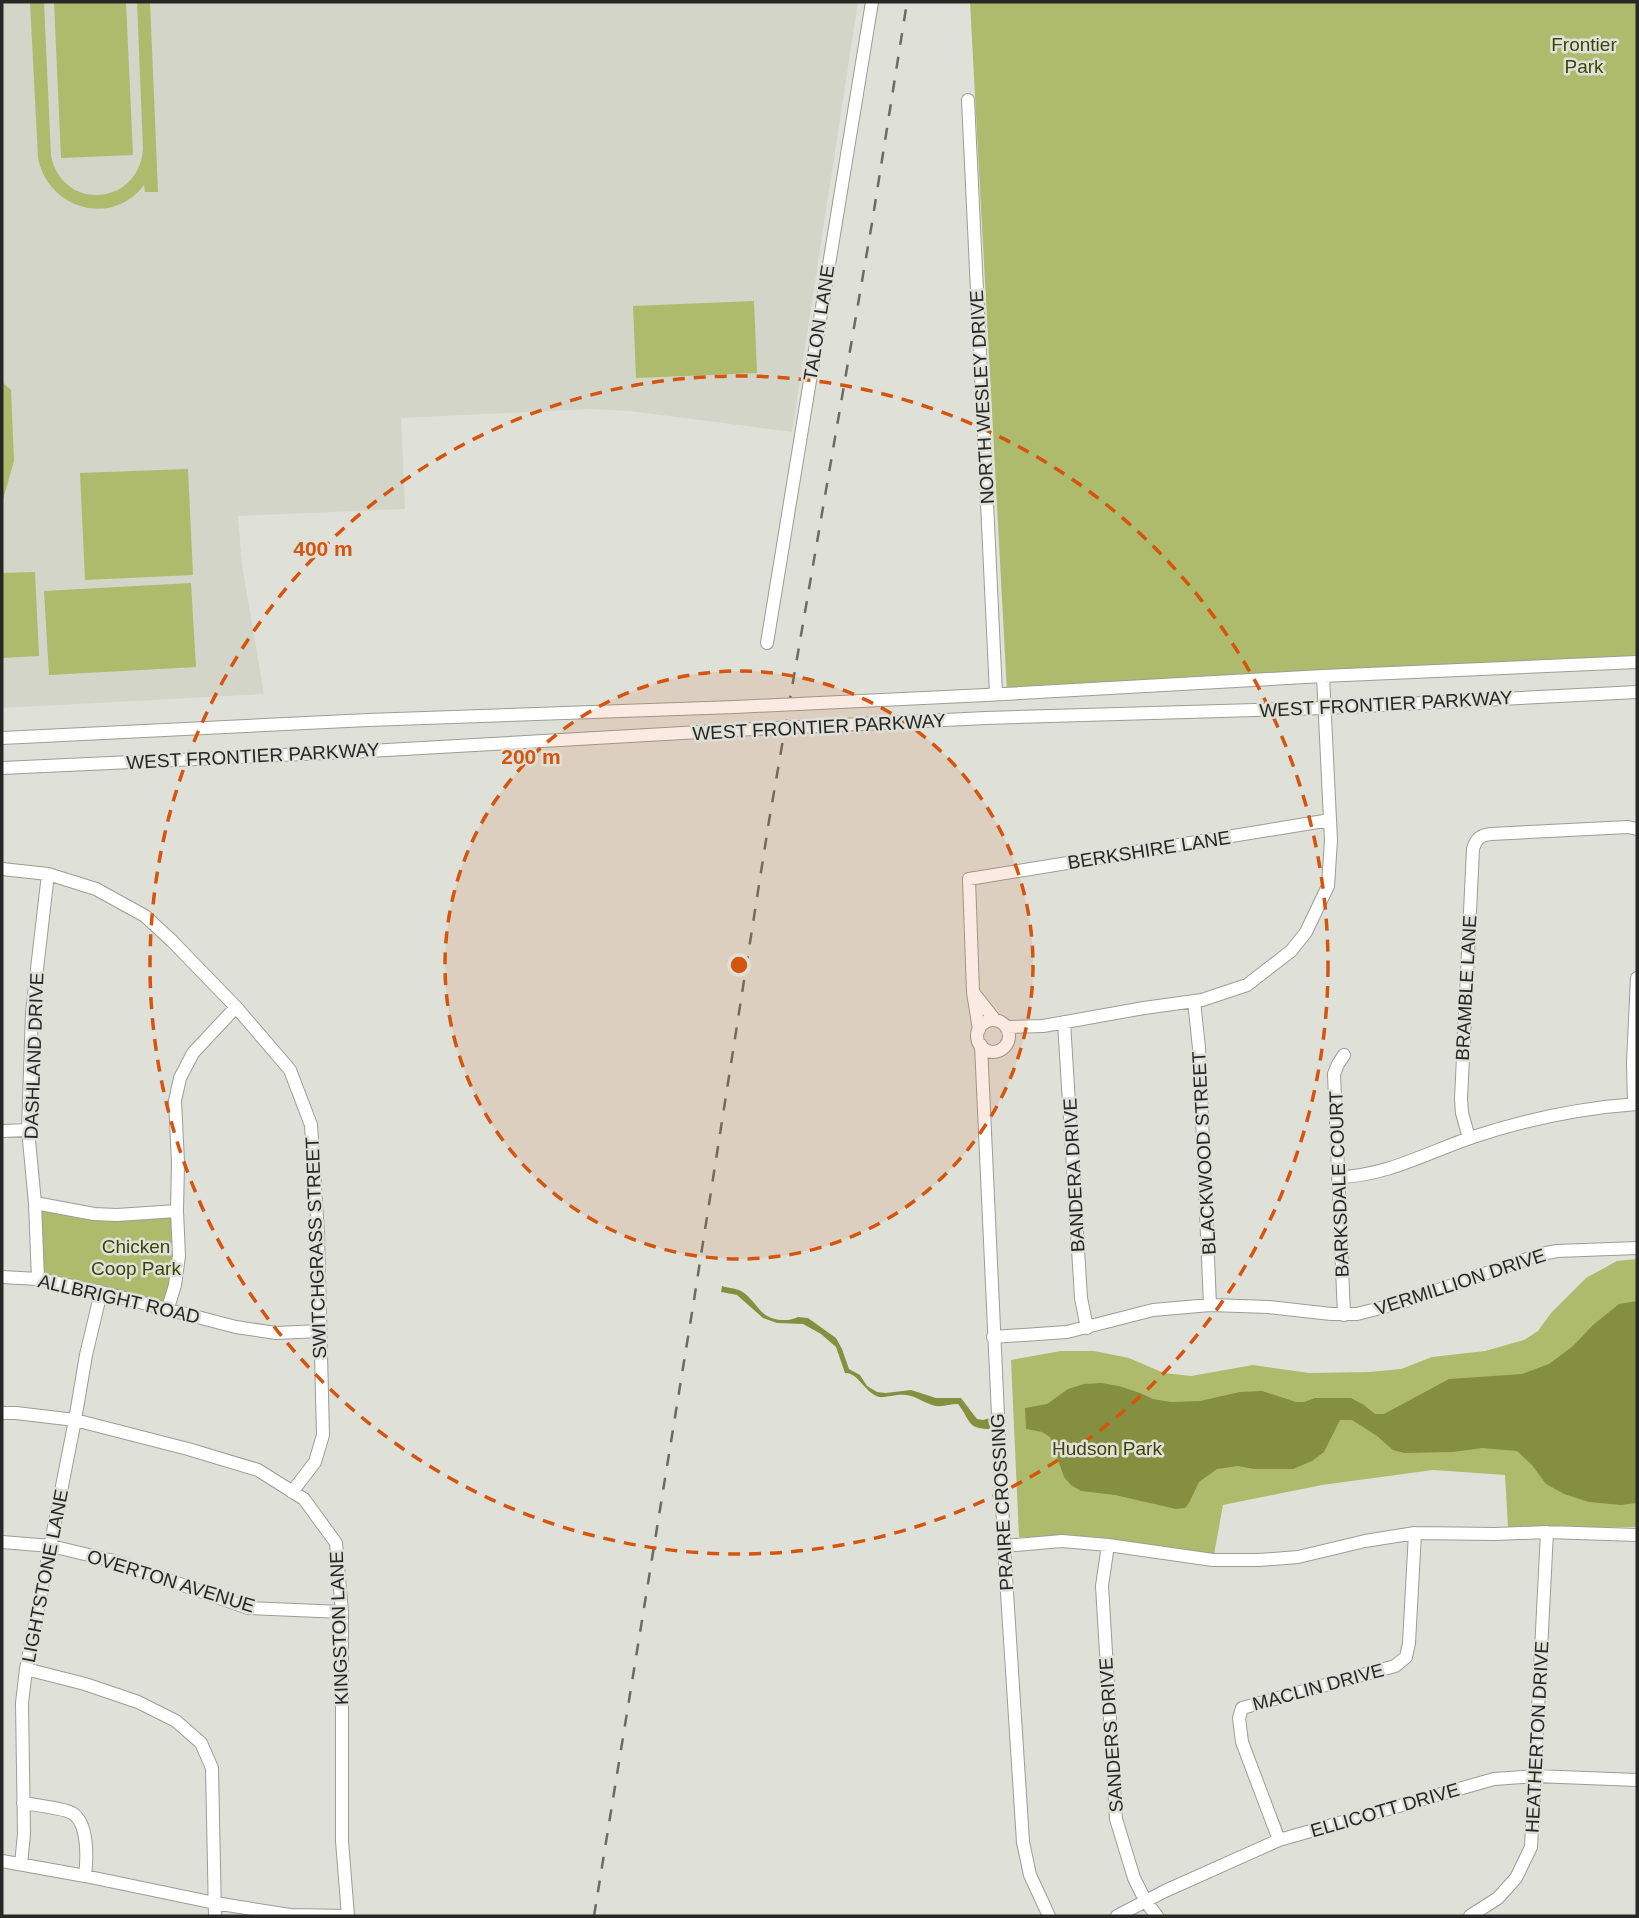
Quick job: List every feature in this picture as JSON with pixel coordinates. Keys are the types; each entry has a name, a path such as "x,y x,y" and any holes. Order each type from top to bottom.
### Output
{"street":[{"name":"TALON LANE","path":"767,643 872,2"},
{"name":"NORTH WESLEY DRIVE","path":"968,100 991,695"},
{"name":"WEST FRONTIER PARKWAY","path":"2,738 368,720 735,707 1637,662"},
{"path":"973,992 1001,1024 1009,1037 1002,1049 994,1051 984,1049 977,1035 985,1022 1001,1024 1043,1026 1194,1001 1247,985 1280,961 1306,933 1328,886 1330,820 1323,676"},
{"name":"WEST FRONTIER PARKWAY","path":"2,768 986,718 1325,708 1637,692"},
{"name":"BERKSHIRE LANE","path":"973,992 969,878 1330,820"},
{"name":"BRAMBLE LANE","path":"1469,1138 1461,1099 1473,849 1478,838 1491,834 1628,827 1637,830"},
{"name":"SWITCHGRASS STREET","path":"2,869 48,874 96,888 145,916 236,1007 290,1070 311,1125 318,1234 323,1435 315,1462 292,1492"},
{"name":"DASHLAND DRIVE","path":"38,1279 28,1130 32,1012 48,874"},
{"path":"1338,1177 1379,1172 1469,1138 1534,1119 1636,1104 1633,1062 1637,978"},
{"path":"973,992 979,1030"},
{"name":"BLACKWOOD STREET","path":"1194,1001 1199,1048 1210,1305"},
{"path":"168,1308 180,1256 175,1101 180,1079 193,1053 236,1007"},
{"name":"BANDERA DRIVE","path":"1064,1022 1081,1288 1087,1328"},
{"path":"1007,1043 1043,1026"},
{"name":"PRAIRE CROSSING","path":"981,1045 1004,1546 1023,1842 1030,1875 1049,1916"},
{"name":"PRAIRE CROSSING","path":"983,1083 994,1051"},
{"name":"BARKSDALE COURT","path":"1343,1055 1334,1074 1344,1315"},
{"path":"2,1131 28,1130"},
{"path":"35,1203 93,1214 177,1212"},
{"name":"VERMILLION DRIVE","path":"993,1337 1067,1332 1153,1310 1210,1305 1269,1307 1344,1315 1404,1302 1541,1254 1637,1248"},
{"name":"ALLBRIGHT ROAD","path":"2,1277 38,1279 101,1292 236,1327 276,1333 320,1331"},
{"name":"LIGHTSTONE LANE","path":"21,1864 24,1834 22,1703 26,1669 86,1355 101,1292"},
{"name":"KINGSTON LANE","path":"2,1413 75,1420 258,1470 304,1499 336,1543 342,1612 342,1842 348,1916"},
{"path":"1004,1546 1062,1541 1213,1560 1259,1560 1298,1557 1365,1541 1415,1533 1547,1532 1637,1535"},
{"name":"HEATHERTON DRIVE","path":"1470,1916 1498,1898 1516,1878 1531,1847 1547,1532"},
{"name":"MACLIN DRIVE","path":"1279,1840 1242,1742 1239,1718 1242,1708 1395,1666 1406,1657 1415,1533"},
{"name":"OVERTON AVENUE","path":"2,1542 51,1546 114,1561 248,1608 342,1612"},
{"name":"SANDERS DRIVE","path":"1108,1545 1102,1586 1116,1819 1134,1878 1146,1902 1157,1916"},
{"path":"26,1669 85,1684 138,1702 176,1721 201,1743 212,1768 215,1910"},
{"name":"ELLICOTT DRIVE","path":"1117,1916 1279,1840 1494,1779 1535,1776 1637,1780"},
{"path":"23,1803 71,1813 79,1820 87,1858 85,1876"},
{"path":"2,1861 85,1876 215,1910 348,1916"},
{"path":"1137,1916 1146,1902"}],"shaded area":[{"path":"2,2 858,2 792,432 630,411 589,409 401,418 405,509 238,516 242,565 264,694 2,708"},
{"path":"722,1286 742,1292 763,1313 773,1318 808,1318 836,1338 849,1369 860,1375 867,1386 877,1392 911,1390 936,1398 961,1398 977,1419 990,1418 990,1429 973,1425 958,1404 936,1406 910,1396 874,1395 854,1376 845,1373 836,1347 821,1334 803,1324 777,1323 763,1318 737,1295 721,1292"},
{"path":"1637,1301 1637,1503 1621,1505 1589,1502 1564,1494 1546,1484 1517,1451 1482,1448 1453,1452 1404,1453 1393,1450 1352,1420 1340,1420 1324,1452 1312,1461 1293,1469 1254,1469 1238,1466 1217,1469 1199,1482 1185,1508 1176,1509 1115,1495 1081,1491 1064,1477 1050,1437 1042,1432 1026,1429 1025,1408 1047,1404 1068,1389 1101,1383 1171,1402 1200,1401 1240,1392 1262,1391 1296,1402 1315,1398 1351,1398 1375,1414 1384,1414 1449,1379 1522,1374 1549,1364 1619,1304"}],"green space":[{"path":"30,2 44,2 51,156 58,174 70,187 84,193 100,195 115,191 129,182 138,168 143,149 137,2 150,2 158,192 145,192 144,185 131,198 115,206 99,209 83,207 54,190 44,176 38,158"},
{"path":"54,2 126,2 133,155 61,158"},
{"name":"Frontier Park","path":"970,2 1637,2 1637,660 1007,692"},
{"path":"754,301 757,373 636,378 633,306"},
{"path":"2,382 11,390 14,461 2,503"},
{"path":"188,469 193,575 85,580 80,473"},
{"path":"35,572 39,656 2,658 2,573"},
{"path":"191,583 196,667 49,675 44,591"},
{"name":"Chicken Coop Park","path":"35,1203 93,1214 177,1211 168,1308 38,1279"},
{"name":"Hudson Park","path":"1637,1259 1637,1527 1508,1527 1505,1475 1433,1470 1322,1485 1223,1505 1213,1560 1081,1537 1019,1537 1011,1360 1061,1351 1094,1351 1129,1358 1164,1373 1191,1376 1253,1365 1309,1373 1401,1369 1432,1357 1485,1351 1524,1340 1538,1331 1551,1313 1586,1278 1617,1261"}],"railway":[{"path":"594,1916 769,821 872,223 907,2"}]}
